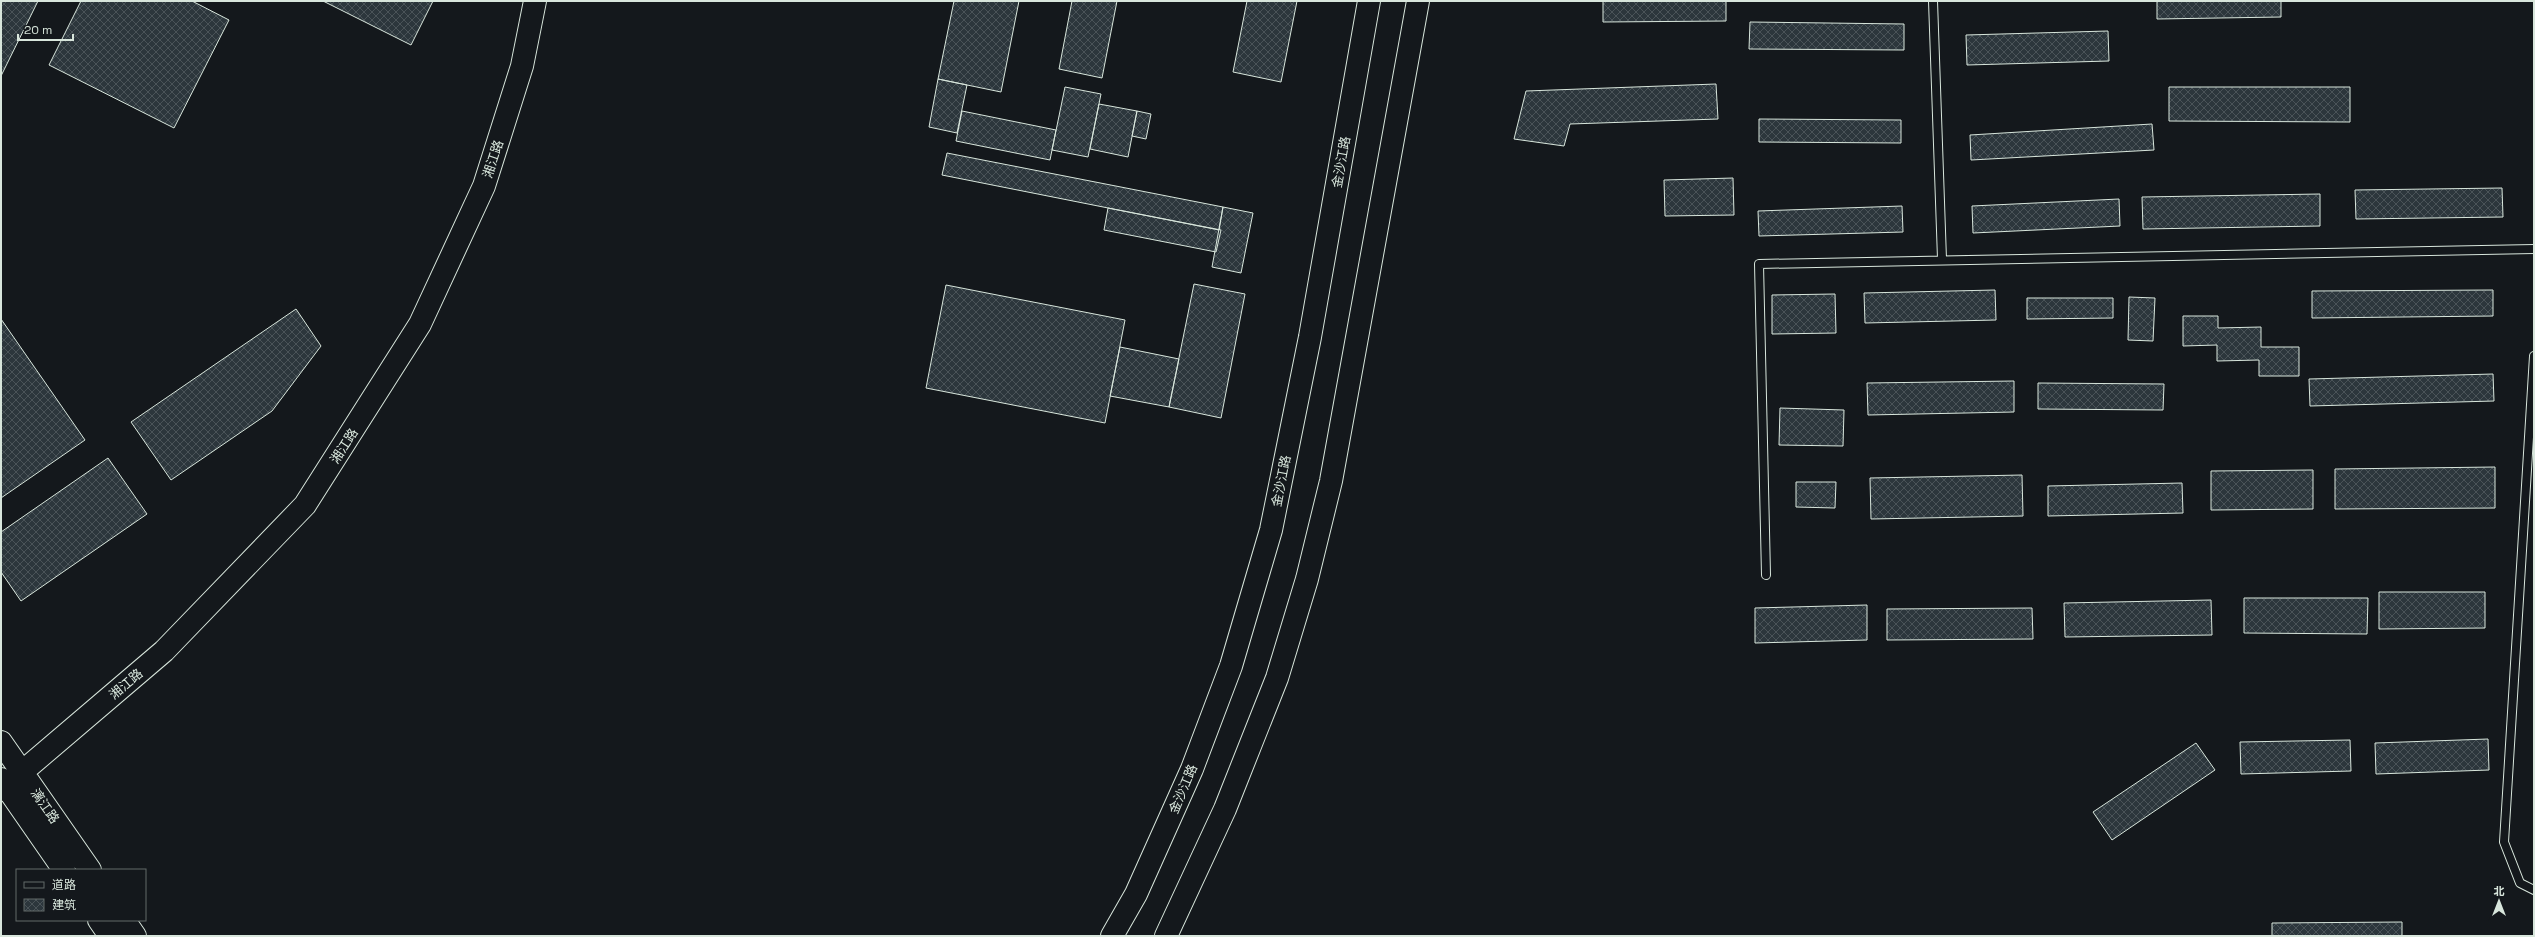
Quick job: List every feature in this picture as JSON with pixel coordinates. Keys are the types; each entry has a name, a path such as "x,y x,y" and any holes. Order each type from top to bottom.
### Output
{"main road":[{"name":"湘江路","path":"8,781 164,651 305,504 314,491 420,324 484,186 522,66 534,1"},
{"name":"金沙江路","path":"1112,936 1136,894 1192,769 1231,666 1272,530 1310,337 1369,1"},
{"path":"1166,936 1225,809 1277,678 1307,579 1331,481 1418,1"},
{"name":"漓江路","path":"1,742 8,781 63,869"},
{"name":"漓江路","path":"8,781 89,869"},
{"path":"99,921 110,936"},
{"path":"125,921 135,936"}],"lane":[{"path":"1933,1 1942,259"},
{"path":"1766,575 1759,264 1942,259 2534,249"},
{"path":"2534,356 2504,842 2520,883 2534,890"}],"building":[{"path":"1,1 38,1 1,76"},
{"path":"81,1 192,1 229,20 174,128 49,65"},
{"path":"323,1 433,1 411,45"},
{"path":"954,1 1019,1 1001,92 938,79"},
{"path":"1072,1 1117,1 1102,78 1059,69"},
{"path":"1247,1 1297,1 1281,82 1233,72"},
{"path":"1603,1 1726,1 1726,21 1603,22"},
{"path":"2157,1 2281,1 2281,17 2157,19"},
{"path":"1750,22 1904,24 1904,50 1749,49"},
{"path":"2108,31 2109,61 1967,65 1966,35"},
{"path":"938,79 967,85 957,133 929,127"},
{"path":"1716,84 1718,119 1570,124 1564,146 1514,139 1526,91"},
{"path":"1065,87 1101,94 1088,157 1052,150"},
{"path":"2169,87 2350,87 2350,122 2169,121"},
{"path":"1099,104 1137,111 1128,157 1090,149"},
{"path":"962,111 1056,130 1050,160 956,141"},
{"path":"1137,111 1151,114 1146,139 1132,136"},
{"path":"1759,119 1901,120 1901,143 1759,142"},
{"path":"2152,124 2154,150 1971,160 1970,135"},
{"path":"947,153 1223,207 1219,230 942,175"},
{"path":"1733,178 1734,215 1665,216 1664,180"},
{"path":"2502,188 2503,217 2356,219 2355,190"},
{"path":"2320,194 2320,226 2143,229 2142,197"},
{"path":"2119,199 2120,226 1973,233 1972,206"},
{"path":"1902,206 1903,232 1759,236 1758,211"},
{"path":"1223,207 1253,213 1241,273 1212,267"},
{"path":"1108,208 1221,230 1216,252 1104,230"},
{"path":"1194,284 1245,294 1221,418 1169,407"},
{"path":"946,285 1125,320 1105,423 926,388"},
{"path":"1995,290 1996,320 1865,323 1864,293"},
{"path":"2493,290 2493,316 2312,318 2312,291"},
{"path":"1835,294 1836,333 1772,334 1772,295"},
{"path":"2129,297 2155,298 2153,341 2128,340"},
{"path":"2027,298 2113,298 2113,318 2027,319"},
{"path":"296,309 321,346 272,411 171,480 131,422"},
{"path":"2183,316 2218,316 2218,328 2261,327 2261,347 2299,347 2299,376 2259,376 2259,360 2217,361 2217,345 2183,346"},
{"path":"1,319 85,440 1,498"},
{"path":"1120,347 1179,359 1169,407 1110,396"},
{"path":"2493,374 2494,401 2310,406 2309,379"},
{"path":"2014,381 2014,412 1868,415 1867,383"},
{"path":"2038,383 2164,384 2163,410 2038,409"},
{"path":"1780,408 1844,410 1843,446 1779,445"},
{"path":"108,458 147,514 21,601 1,572 1,532"},
{"path":"2495,467 2495,508 2335,509 2335,469"},
{"path":"2313,470 2313,509 2211,510 2211,471"},
{"path":"2022,475 2023,516 1871,519 1870,478"},
{"path":"1796,482 1836,482 1835,508 1796,507"},
{"path":"2182,483 2183,513 2048,516 2048,486"},
{"path":"2379,592 2485,592 2485,628 2379,629"},
{"path":"2244,598 2368,598 2367,634 2244,633"},
{"path":"2211,600 2212,635 2065,637 2064,603"},
{"path":"1867,605 1867,640 1755,643 1755,608"},
{"path":"2032,608 2033,639 1887,640 1887,609"},
{"path":"2488,739 2489,770 2376,774 2375,743"},
{"path":"2350,740 2351,771 2241,774 2240,742"},
{"path":"2196,743 2215,770 2112,840 2093,812"},
{"path":"2402,922 2402,936 2272,936 2272,923"}]}
